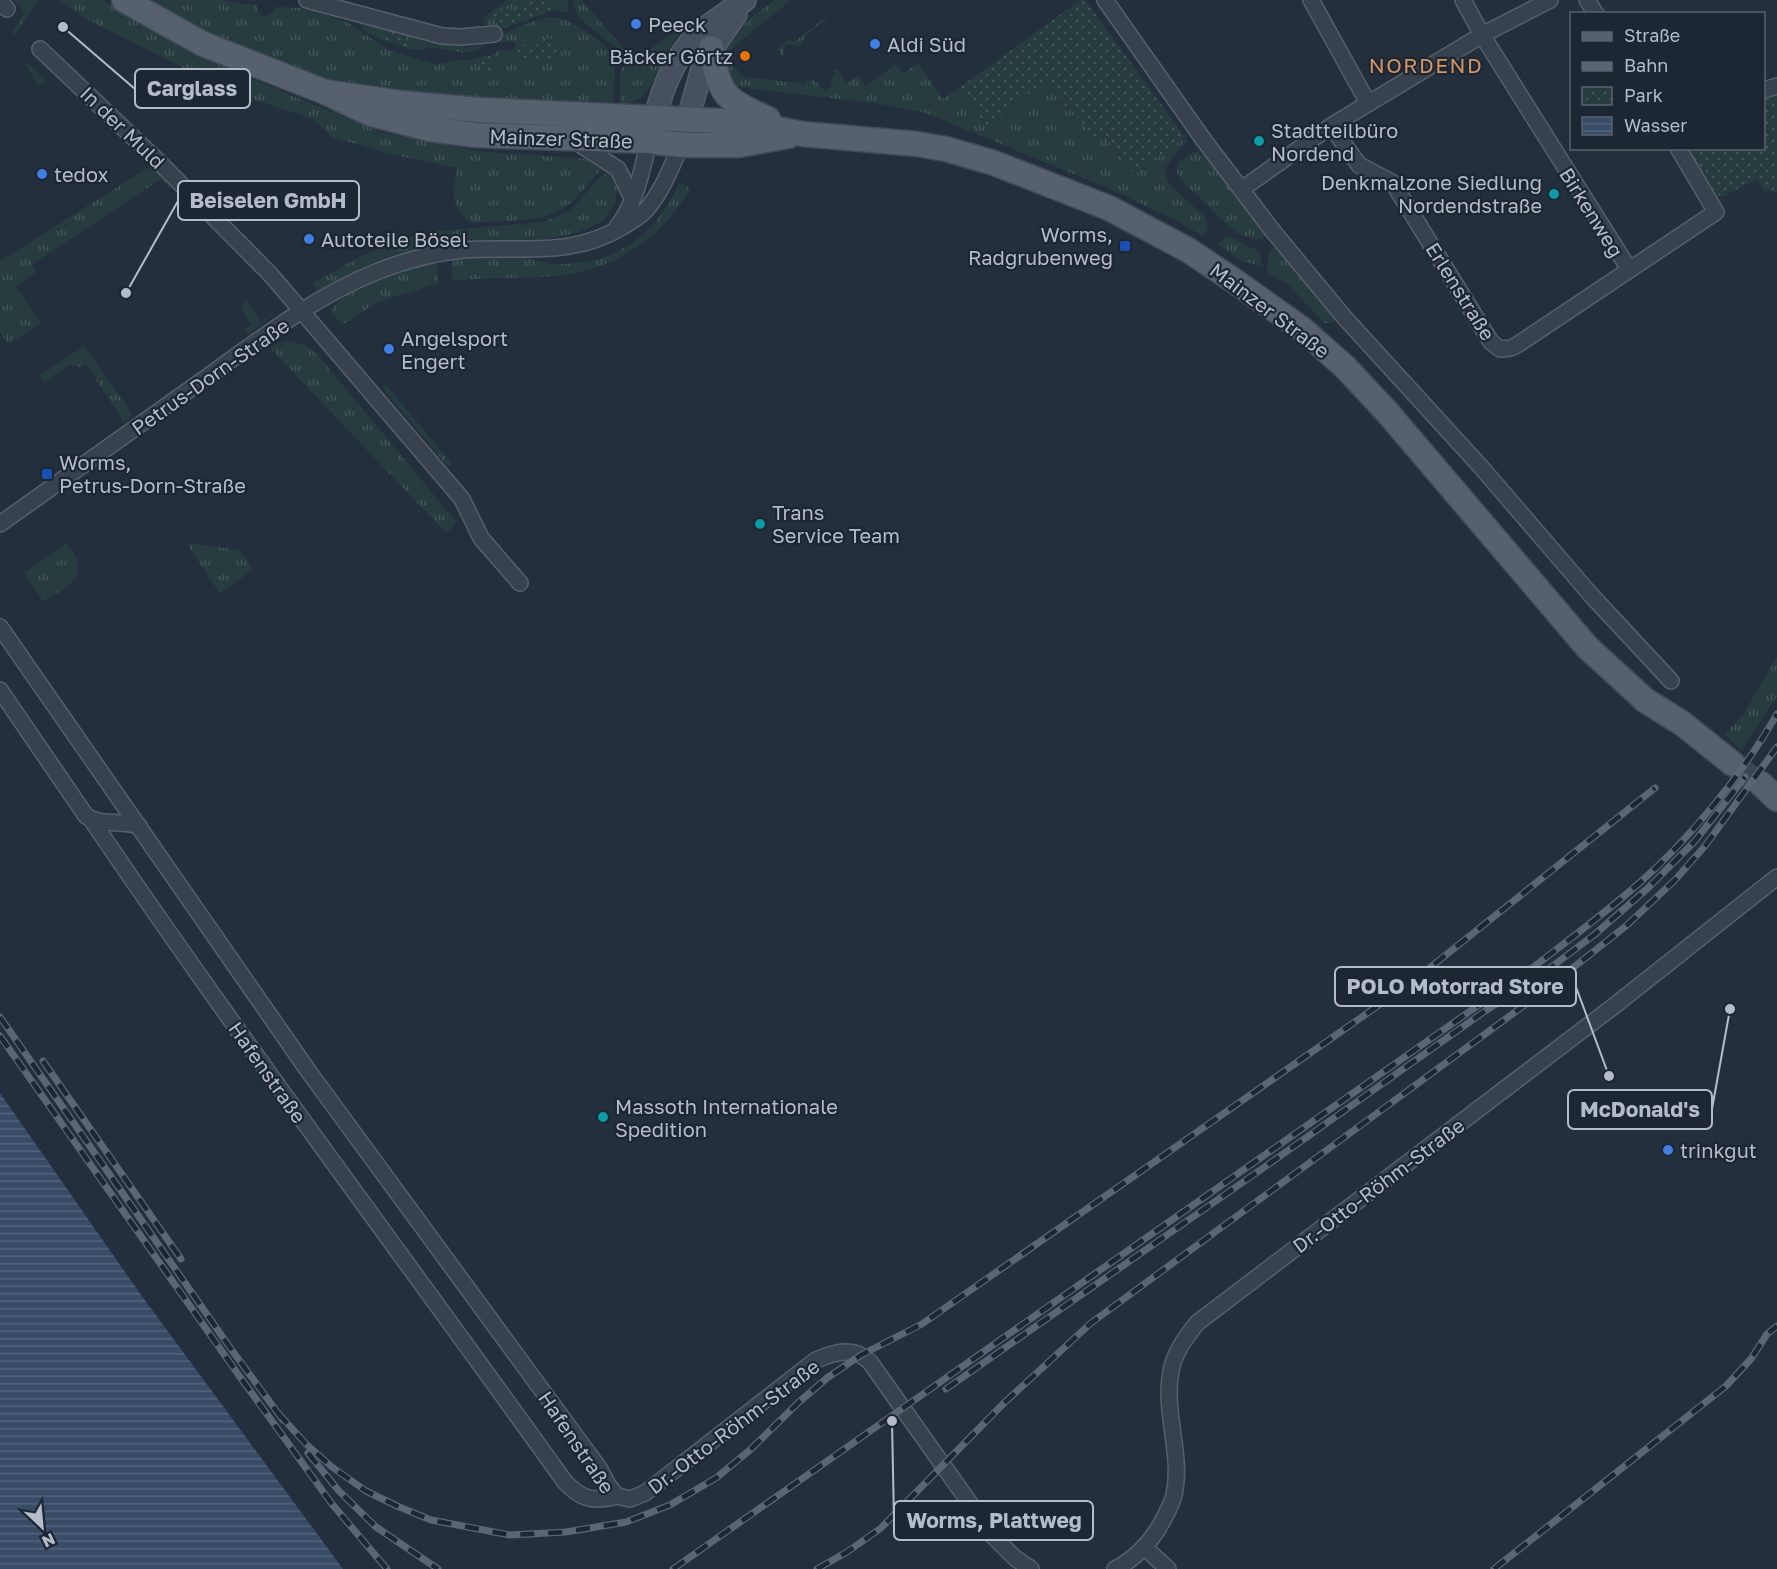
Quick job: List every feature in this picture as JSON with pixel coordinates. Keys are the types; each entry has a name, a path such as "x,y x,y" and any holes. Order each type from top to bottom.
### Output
{"main road":[{"name":"Mainzer Straße","path":"124,0 203,44 325,92 371,114 429,129 476,135 649,141 681,145 739,145 803,134"},
{"name":"Petrus-Dorn-Straße","path":"681,145 700,74 711,48 746,0"},
{"name":"Petrus-Dorn-Straße","path":"649,141 669,76 683,51 699,34 746,0"},
{"path":"711,48 717,79 730,100 803,134"},
{"name":"Mainzer Straße","path":"325,92 401,103 480,110 741,122 803,134 917,144 946,149 994,163 1057,186 1118,213 1188,250 1233,280 1302,329 1345,367 1395,422 1587,647 1645,700 1683,724 1733,764"}],"street":[{"path":"307,0 442,36 494,34"},
{"name":"Mainzer Straße","path":"1105,0 1203,139 1272,230 1344,317 1481,467 1591,596 1671,681"},
{"path":"1311,0 1368,104"},
{"name":"Birkenweg","path":"1463,0 1482,35 1629,269"},
{"path":"1242,189 1331,126 1482,35 1550,0"},
{"name":"In der Muld","path":"40,49 159,161 270,274 302,312"},
{"name":"Erlenstraße","path":"1331,126 1359,165 1393,183 1491,342 1500,349 1517,345 1629,269"},
{"path":"570,138 618,169 632,198"},
{"name":"Petrus-Dorn-Straße","path":"614,232 627,212 649,141"},
{"name":"Petrus-Dorn-Straße","path":"0,524 302,312 355,281 418,258 462,250 567,248 590,243 614,232 637,218 649,207 664,182 681,145"},
{"path":"1629,269 1716,212 1679,150"},
{"name":"Petrus-Dorn-Straße","path":"302,312 462,499 482,538 520,583"},
{"name":"Hafenstraße","path":"0,627 309,1072 599,1468 617,1496 598,1500 589,1499 580,1496 566,1482 274,1083 91,819 82,811 0,690"},
{"path":"91,819 126,822 139,826"},
{"name":"Dr.-Otto-Röhm-Straße","path":"1115,1569 1126,1563 1144,1547 1160,1525 1174,1495 1176,1467 1169,1402 1171,1371 1180,1348 1197,1323 1614,1006 1777,877"},
{"name":"Dr.-Otto-Röhm-Straße","path":"617,1496 630,1499 645,1493 816,1360 836,1352 852,1352 861,1354 870,1362 993,1536 1015,1558 1031,1569"},
{"path":"1144,1547 1168,1569"}],"green space":[{"path":"14,0 39,0 14,35 12,32 25,13"},
{"path":"59,0 102,0 174,42 260,82 380,132 478,151 585,159 604,167 574,200 558,211 521,220 469,223 455,203 453,192 457,168 390,154 332,137 313,119 233,93 86,19"},
{"path":"137,0 223,0 239,4 257,4 258,11 263,17 272,14 275,7 320,12 350,24 389,50 433,64 456,60 468,61 484,67 487,74 493,55 500,49 518,58 531,57 541,62 554,62 544,43 534,46 517,46 513,41 500,43 495,37 540,19 559,18 578,26 598,40 611,54 615,72 612,107 480,104 329,81 264,61"},
{"path":"507,0 527,0 525,5 516,11 509,9 493,16 496,22 504,28 492,32 483,18"},
{"path":"527,0 548,0 554,10 504,28 494,19 494,13 500,9 516,11 525,5"},
{"path":"548,0 568,0 568,11 554,10"},
{"path":"573,0 581,0 627,52 633,49 625,55 622,53 578,17"},
{"path":"775,0 791,0 732,48 731,63 743,77 806,84 807,80 816,81 824,91 833,85 831,82 837,69 847,83 859,76 866,86 896,64 903,74 918,63 943,99 959,88 986,125 1046,81 1068,111 1072,109 1094,139 1103,133 1134,175 1185,137 1188,141 1175,153 1164,171 1168,183 1205,217 1208,228 1203,236 1112,190 926,113 880,104 738,87 726,72 723,61 725,50 730,40 747,21"},
{"path":"1080,0 1085,0 1185,137 1134,175 1104,133 1094,139 1046,81 986,125 959,88"},
{"path":"841,5 805,37 800,46 785,44 784,55 781,55 778,49 789,38 793,43"},
{"path":"696,18 671,45 647,90 632,103 620,107 622,68"},
{"path":"358,19 466,48 486,40 487,43 481,48 468,52 431,48 419,50 408,47 405,36 386,33 377,38 362,29"},
{"path":"390,31 403,33 410,49 377,38"},
{"path":"548,37 560,48 560,55 554,62 541,62 534,58 517,57 509,53 515,47 542,44"},
{"path":"487,55 492,57 494,74 490,78 484,67 469,61"},
{"path":"27,62 46,81 38,86 25,63"},
{"path":"1777,91 1777,192 1764,191 1757,179 1724,196 1717,195 1688,150 1765,150 1765,96"},
{"path":"1192,152 1198,152 1206,157 1266,236 1258,239 1240,234 1182,182 1177,173 1177,166"},
{"path":"154,164 173,184 169,187 161,179 32,264 36,272 16,286 41,323 8,344 0,332 0,261"},
{"path":"608,171 617,187 615,204 603,221 577,233 545,239 455,244 429,232 544,222 571,210"},
{"path":"680,182 689,190 666,222 637,247 603,265 564,275 453,281 451,264 455,259 511,257 561,264 601,258 618,251 634,242 660,217"},
{"path":"413,236 419,245 417,251 318,293 313,283 374,250"},
{"path":"1228,236 1260,252 1261,266 1242,261 1218,245 1224,237"},
{"path":"1274,247 1330,313 1333,323 1324,323 1289,285 1267,272 1269,253"},
{"path":"433,263 437,266 439,283 378,302 344,324 331,311 339,301 363,285 392,273"},
{"path":"247,300 261,323 273,311 273,314 249,334 244,329 251,325 241,307"},
{"path":"287,341 303,344 317,354 457,523 446,533 270,348"},
{"path":"84,346 127,406 131,417 124,422 86,364 81,367 69,365 45,382 40,375"},
{"path":"386,385 452,464 448,467 382,387"},
{"path":"66,543 77,560 77,574 68,585 44,602 24,573"},
{"path":"192,543 238,550 253,569 220,594 189,547 188,545"},
{"path":"1777,656 1777,696 1741,751 1725,734 1745,712"}],"water":[{"path":"0,1093 141,1295 343,1569 0,1569"}],"tunnel":[{"path":"1733,764 1761,784"}],"railway":[{"path":"673,1569 1536,965 1587,926 1657,867 1695,827 1748,760 1777,714"},
{"path":"817,1569 847,1552 881,1528 1004,1403 1091,1323 1541,993 1626,926 1674,881 1705,846 1777,747"},
{"path":"946,1389 1485,1011 1542,974 1594,935 1648,888 1695,841 1745,777"},
{"path":"278,1413 306,1444 332,1467 366,1491 431,1520 510,1535 566,1532 626,1522 670,1505 716,1478 750,1450 827,1378 861,1355 922,1324 1412,982 1655,788"},
{"path":"0,1017 283,1420"},
{"path":"0,1036 332,1504 387,1569"},
{"path":"43,1061 181,1259"},
{"path":"1494,1569 1726,1386 1751,1359 1767,1334 1777,1326"},
{"path":"308,1453 339,1491 376,1527 438,1569"}],"place":[{"name":"Peeck","path":"636,24"},
{"name":"Carglass","path":"63,27"},
{"name":"Aldi Süd","path":"875,44"},
{"name":"Bäcker Görtz","path":"745,56"},
{"name":"Stadtteilbüro Nordend","path":"1259,141"},
{"name":"tedox","path":"42,174"},
{"name":"Denkmalzone Siedlung Nordendstraße","path":"1554,194"},
{"name":"Autoteile Bösel","path":"309,239"},
{"name":"Worms, Radgrubenweg","path":"1125,246"},
{"name":"Beiselen GmbH","path":"126,293"},
{"name":"Angelsport Engert","path":"389,349"},
{"name":"Worms, Petrus-Dorn-Straße","path":"47,474"},
{"name":"Trans Service Team","path":"760,524"},
{"name":"McDonald's","path":"1730,1009"},
{"name":"POLO Motorrad Store","path":"1609,1076"},
{"name":"Massoth Internationale Spedition","path":"603,1117"},
{"name":"trinkgut","path":"1668,1150"},
{"name":"Worms, Plattweg","path":"892,1421"}],"district":[{"name":"NORDEND","path":"1426,65"}]}
